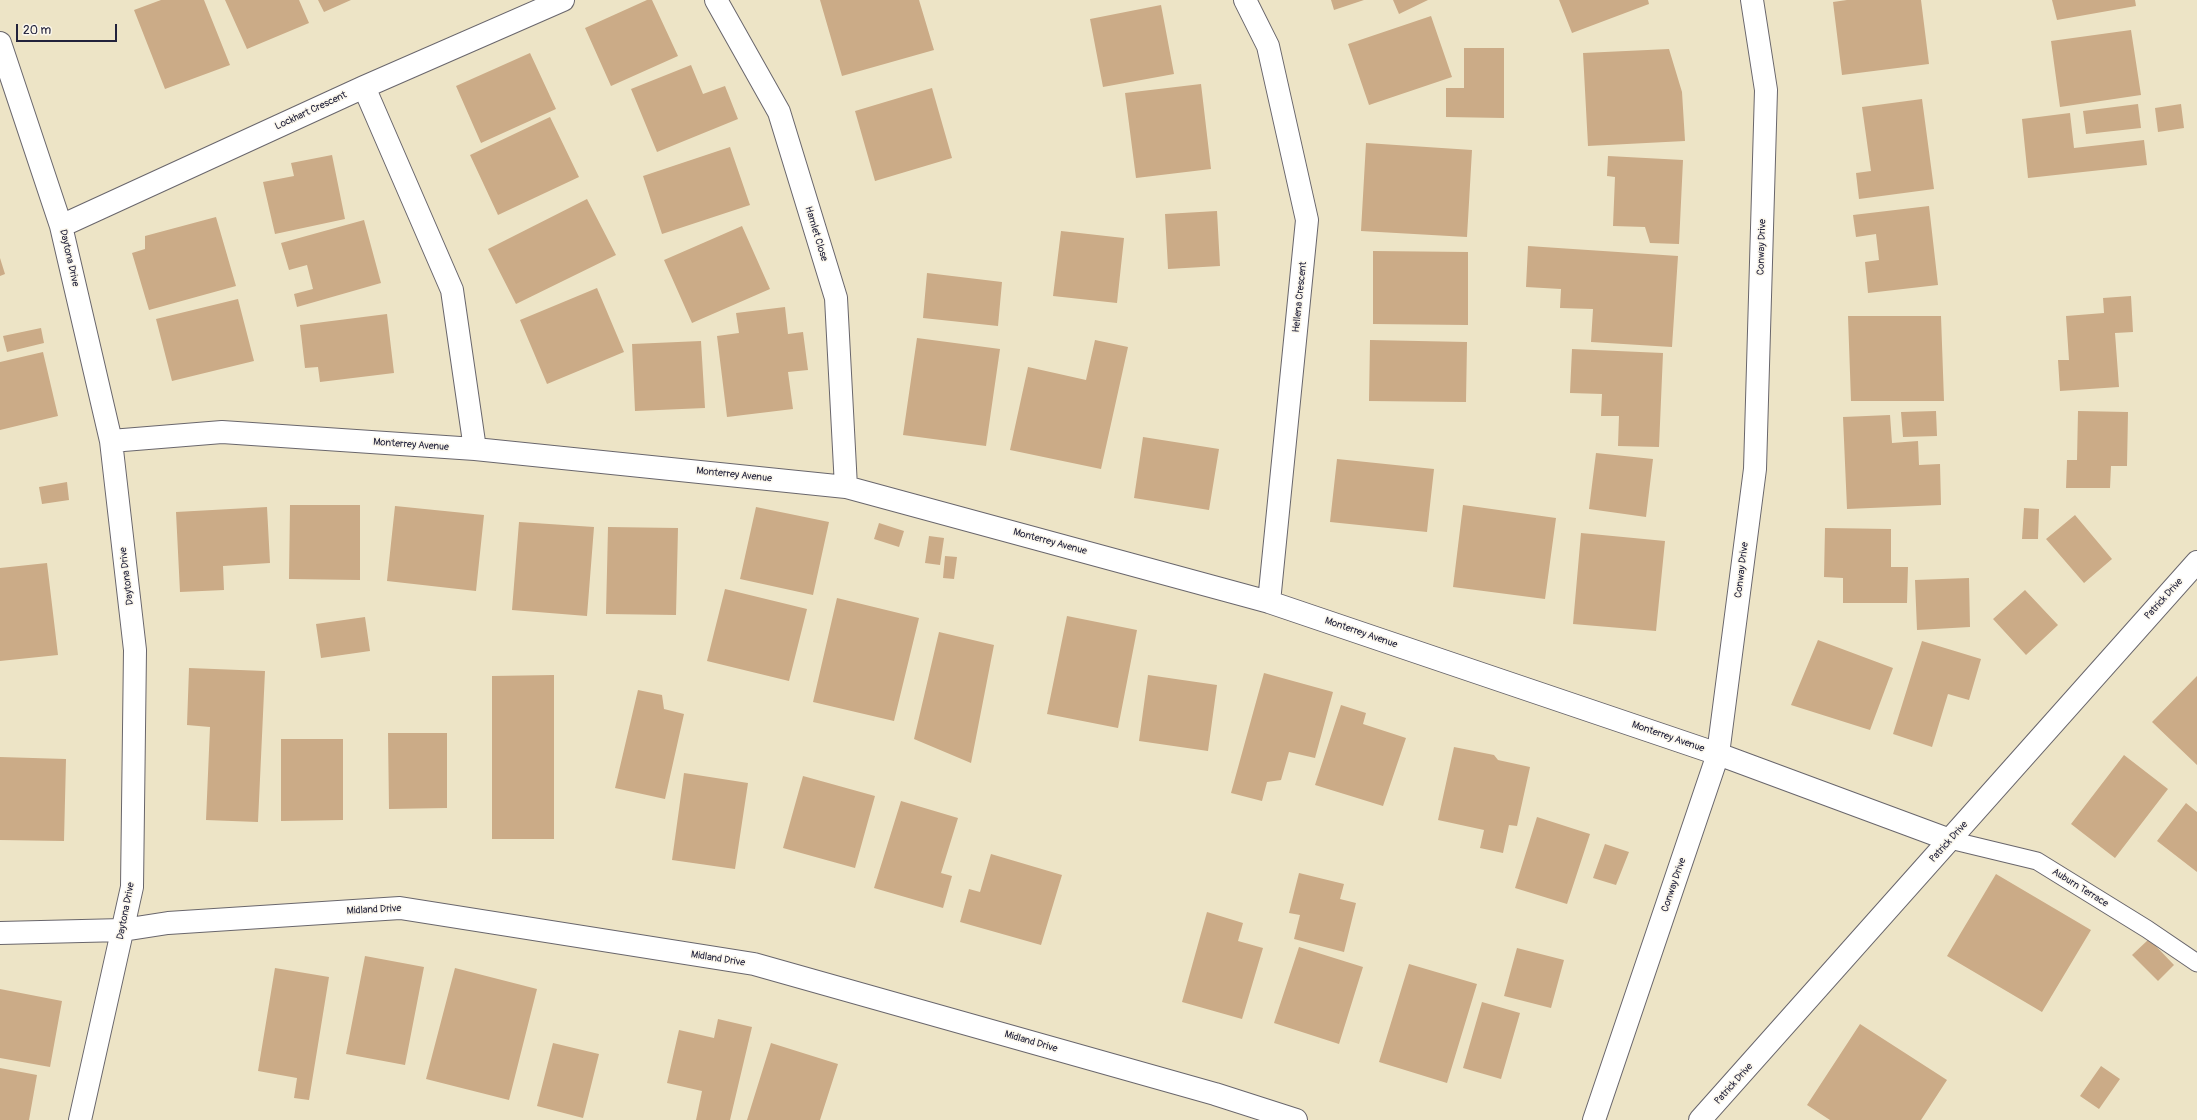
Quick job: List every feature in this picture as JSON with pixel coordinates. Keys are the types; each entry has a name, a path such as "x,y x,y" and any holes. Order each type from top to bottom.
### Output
{"street":[{"name":"Lockhart Crescent","path":"61,226 364,87 563,0"},
{"name":"Hamlet Close","path":"716,0 779,112 836,298 846,487"},
{"name":"Hellena Crescent","path":"1245,0 1268,46 1307,220 1269,602"},
{"name":"Conway Drive","path":"1594,1120 1718,754 1755,469 1766,90 1752,0"},
{"name":"Daytona Drive","path":"0,43 61,226 111,441 135,650 132,887 80,1120"},
{"path":"364,87 452,290 475,449"},
{"name":"Monterrey Avenue","path":"111,441 222,432 475,449 846,487 1269,602 1718,754 1950,840"},
{"name":"Patrick Drive","path":"1700,1120 2197,562"},
{"name":"Midland Drive","path":"0,933 123,930 168,923 400,908 754,964 1215,1094 1296,1120"}],"lane":[{"name":"Auburn Terrace","path":"1950,840 2037,861 2147,929 2197,963"}],"building":[{"path":"161,0 204,0 230,65 165,89 134,10"},
{"path":"225,0 299,0 309,23 247,49"},
{"path":"318,0 351,0 324,12"},
{"path":"647,0 652,0 678,56 611,86 585,28"},
{"path":"820,0 919,0 934,50 842,76"},
{"path":"1331,0 1364,0 1334,10"},
{"path":"1393,0 1428,0 1399,14"},
{"path":"1559,0 1648,0 1649,4 1572,33"},
{"path":"1847,0 1921,0 1929,64 1842,75 1833,2"},
{"path":"2052,0 2135,0 2136,6 2057,20"},
{"path":"1161,5 1174,74 1103,87 1090,19"},
{"path":"1431,16 1452,77 1369,105 1348,44"},
{"path":"2131,30 2141,95 2060,107 2051,41"},
{"path":"1464,48 1504,48 1504,118 1446,117 1446,88 1464,88"},
{"path":"1669,49 1682,92 1685,141 1588,146 1583,53"},
{"path":"530,53 556,109 481,143 456,86"},
{"path":"691,65 703,94 725,86 738,119 657,152 631,89"},
{"path":"1201,84 1211,169 1136,178 1125,93"},
{"path":"932,88 952,158 875,181 855,111"},
{"path":"1922,99 1934,189 1859,199 1856,173 1871,171 1862,107"},
{"path":"2138,104 2141,128 2086,134 2083,111"},
{"path":"2181,104 2184,128 2158,132 2155,108"},
{"path":"2070,113 2074,148 2144,140 2147,165 2028,178 2022,119"},
{"path":"550,117 579,177 498,215 470,155"},
{"path":"1366,143 1472,150 1467,237 1361,231"},
{"path":"730,147 750,205 662,234 643,176"},
{"path":"332,155 345,219 275,234 263,182 294,176 291,163"},
{"path":"1608,156 1683,160 1679,244 1650,243 1645,227 1613,226 1615,177 1607,176"},
{"path":"587,199 616,255 516,304 488,249"},
{"path":"1929,206 1938,285 1868,293 1865,262 1879,260 1876,234 1856,237 1853,215"},
{"path":"1217,211 1220,266 1168,269 1165,214"},
{"path":"216,217 236,286 149,310 132,253 145,249 145,236"},
{"path":"364,220 381,283 297,307 294,294 313,289 307,265 289,270 281,243"},
{"path":"742,226 770,289 692,323 664,260"},
{"path":"1061,231 1124,238 1117,303 1053,296"},
{"path":"1528,246 1678,256 1672,347 1591,342 1593,309 1560,308 1561,289 1526,287"},
{"path":"1373,251 1468,252 1468,325 1373,324"},
{"path":"0,258 5,274 0,276"},
{"path":"927,273 1002,282 998,326 923,318"},
{"path":"597,288 624,352 547,384 520,320"},
{"path":"2131,296 2133,332 2115,333 2119,387 2060,391 2058,360 2069,360 2066,316 2104,313 2103,298"},
{"path":"238,299 254,361 172,381 156,319"},
{"path":"785,307 788,334 803,332 808,370 788,372 793,409 727,417 717,336 739,333 736,313"},
{"path":"387,314 394,373 320,382 318,367 305,368 300,325"},
{"path":"1848,316 1941,316 1944,401 1851,401"},
{"path":"41,328 44,343 7,352 3,336"},
{"path":"917,338 1000,349 986,446 903,435"},
{"path":"1095,340 1128,347 1101,469 1010,450 1028,367 1086,380"},
{"path":"1370,340 1467,342 1466,402 1369,401"},
{"path":"701,341 705,408 635,411 632,344"},
{"path":"1572,349 1663,353 1659,447 1618,446 1619,416 1601,416 1602,394 1570,393"},
{"path":"43,352 58,416 0,430 0,362"},
{"path":"1936,411 1937,436 1903,437 1901,412"},
{"path":"2078,411 2128,412 2127,466 2111,466 2110,488 2066,488 2067,460 2077,460"},
{"path":"1890,415 1892,443 1918,441 1919,465 1940,464 1941,505 1847,509 1843,417"},
{"path":"1143,437 1219,449 1209,510 1134,498"},
{"path":"1596,453 1653,459 1646,517 1589,509"},
{"path":"1337,459 1434,469 1427,532 1330,522"},
{"path":"67,482 69,500 42,504 39,487"},
{"path":"290,505 360,505 360,580 289,579"},
{"path":"1463,505 1556,518 1545,599 1453,587"},
{"path":"395,506 484,515 476,591 387,581"},
{"path":"267,507 270,563 223,566 224,590 180,592 176,512"},
{"path":"756,507 829,522 813,595 740,579"},
{"path":"2024,508 2039,509 2038,539 2022,539"},
{"path":"2075,515 2112,559 2084,583 2046,539"},
{"path":"519,522 594,527 587,616 512,610"},
{"path":"879,523 904,531 899,547 874,539"},
{"path":"608,527 678,528 676,615 606,614"},
{"path":"1825,528 1891,529 1891,567 1908,567 1907,603 1843,603 1843,578 1824,577"},
{"path":"1581,533 1665,541 1656,631 1573,624"},
{"path":"929,536 944,538 940,565 925,563"},
{"path":"945,556 957,557 954,579 943,578"},
{"path":"47,563 58,655 0,661 0,568"},
{"path":"1969,578 1970,627 1917,630 1915,580"},
{"path":"725,589 807,609 789,681 707,661"},
{"path":"2025,590 2058,625 2026,655 1993,619"},
{"path":"837,598 919,618 894,721 813,702"},
{"path":"1067,616 1137,630 1118,728 1047,714"},
{"path":"365,617 370,651 321,658 316,624"},
{"path":"939,632 994,645 971,763 914,739"},
{"path":"1818,640 1893,668 1870,730 1791,705"},
{"path":"1922,641 1981,659 1969,700 1948,694 1932,747 1893,734"},
{"path":"189,668 265,671 258,822 206,820 210,727 187,725"},
{"path":"1264,673 1333,692 1315,758 1289,752 1281,780 1267,782 1262,801 1231,793"},
{"path":"554,675 554,839 492,839 492,676"},
{"path":"1148,675 1217,685 1208,751 1139,741"},
{"path":"2197,676 2197,765 2152,722"},
{"path":"638,690 662,695 664,709 684,714 665,799 615,788"},
{"path":"1341,705 1366,713 1363,724 1406,738 1383,806 1315,785"},
{"path":"388,733 447,733 447,808 389,809"},
{"path":"281,739 343,739 343,820 281,821"},
{"path":"1454,747 1494,755 1498,760 1530,767 1517,826 1509,825 1503,853 1480,848 1484,830 1438,820"},
{"path":"2124,755 2168,789 2115,858 2071,824"},
{"path":"0,757 66,759 64,841 0,840"},
{"path":"684,773 748,783 735,869 672,860"},
{"path":"803,776 875,796 855,868 783,848"},
{"path":"901,801 958,818 941,873 952,876 943,908 874,888"},
{"path":"2186,803 2197,812 2197,872 2157,841"},
{"path":"1537,817 1590,834 1567,904 1515,888"},
{"path":"1605,844 1629,852 1616,885 1593,878"},
{"path":"991,854 1062,875 1041,945 960,922 969,889 980,892"},
{"path":"1299,873 1344,884 1340,899 1356,903 1344,952 1294,939 1300,915 1289,913"},
{"path":"1996,874 2091,930 2042,1012 1947,956"},
{"path":"1207,912 1243,923 1238,941 1263,948 1242,1019 1182,1002"},
{"path":"2149,939 2174,965 2158,981 2132,955"},
{"path":"1299,947 1363,967 1339,1044 1274,1023"},
{"path":"1517,948 1564,960 1551,1008 1504,996"},
{"path":"365,956 424,967 405,1065 346,1054"},
{"path":"1409,964 1477,984 1447,1083 1379,1062"},
{"path":"275,968 329,977 309,1100 294,1098 297,1078 258,1071"},
{"path":"455,968 537,989 509,1100 426,1079"},
{"path":"0,989 62,1001 50,1067 0,1058"},
{"path":"1482,1002 1520,1013 1501,1079 1463,1068"},
{"path":"718,1019 752,1027 730,1120 696,1120 702,1091 667,1083 679,1030 714,1038"},
{"path":"1860,1024 1947,1080 1921,1120 1830,1120 1807,1105"},
{"path":"553,1043 599,1054 583,1118 537,1106"},
{"path":"771,1043 838,1064 820,1120 747,1120"},
{"path":"2101,1066 2120,1079 2099,1109 2080,1096"},
{"path":"0,1068 37,1075 29,1120 0,1120"}]}
